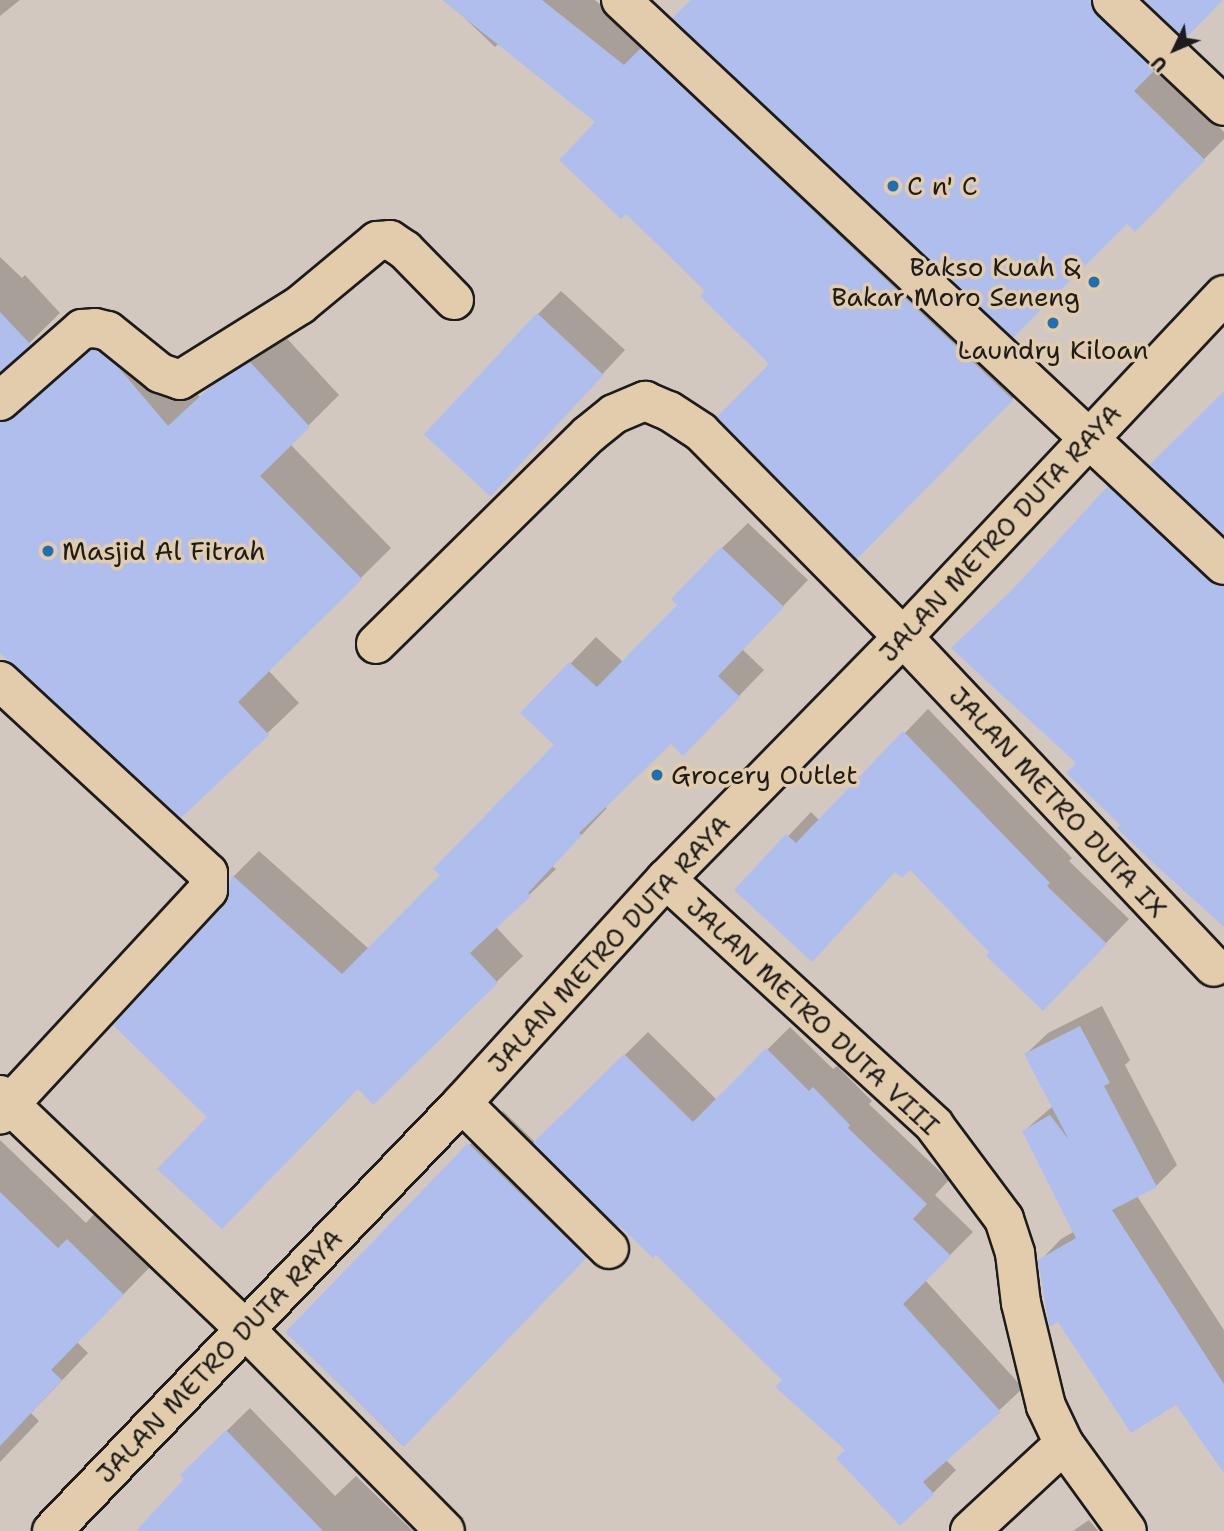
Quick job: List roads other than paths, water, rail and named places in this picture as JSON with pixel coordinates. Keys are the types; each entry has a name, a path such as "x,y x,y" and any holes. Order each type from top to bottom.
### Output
{"street":[{"path":"621,0 1224,565"},
{"path":"1112,0 1224,106"},
{"path":"0,401 82,329 107,331 160,373 180,380 300,305 377,241 390,240 405,250 454,300"},
{"name":"JALAN METRO DUTA RAYA","path":"51,1531 461,1104 666,879 903,637 1224,295"},
{"name":"JALAN METRO DUTA IX","path":"376,644 589,435 614,414 645,401 669,411 701,432 903,637 1214,967"},
{"path":"0,681 208,873 208,890 3,1105 245,1329 445,1531"},
{"name":"JALAN METRO DUTA VIII","path":"666,879 934,1125 1004,1219 1015,1252 1021,1303 1046,1406 1064,1444 1127,1531"},
{"path":"461,1104 609,1250"},
{"path":"970,1531 1064,1444"}],"place":[{"name":"C n' C","path":"893,186"},
{"name":"Bakso Kuah & Bakar Moro Seneng","path":"1094,282"},
{"name":"Laundry Kiloan","path":"1053,323"},
{"name":"Masjid Al Fitrah","path":"48,551"},
{"name":"Grocery Outlet","path":"657,775"}]}
